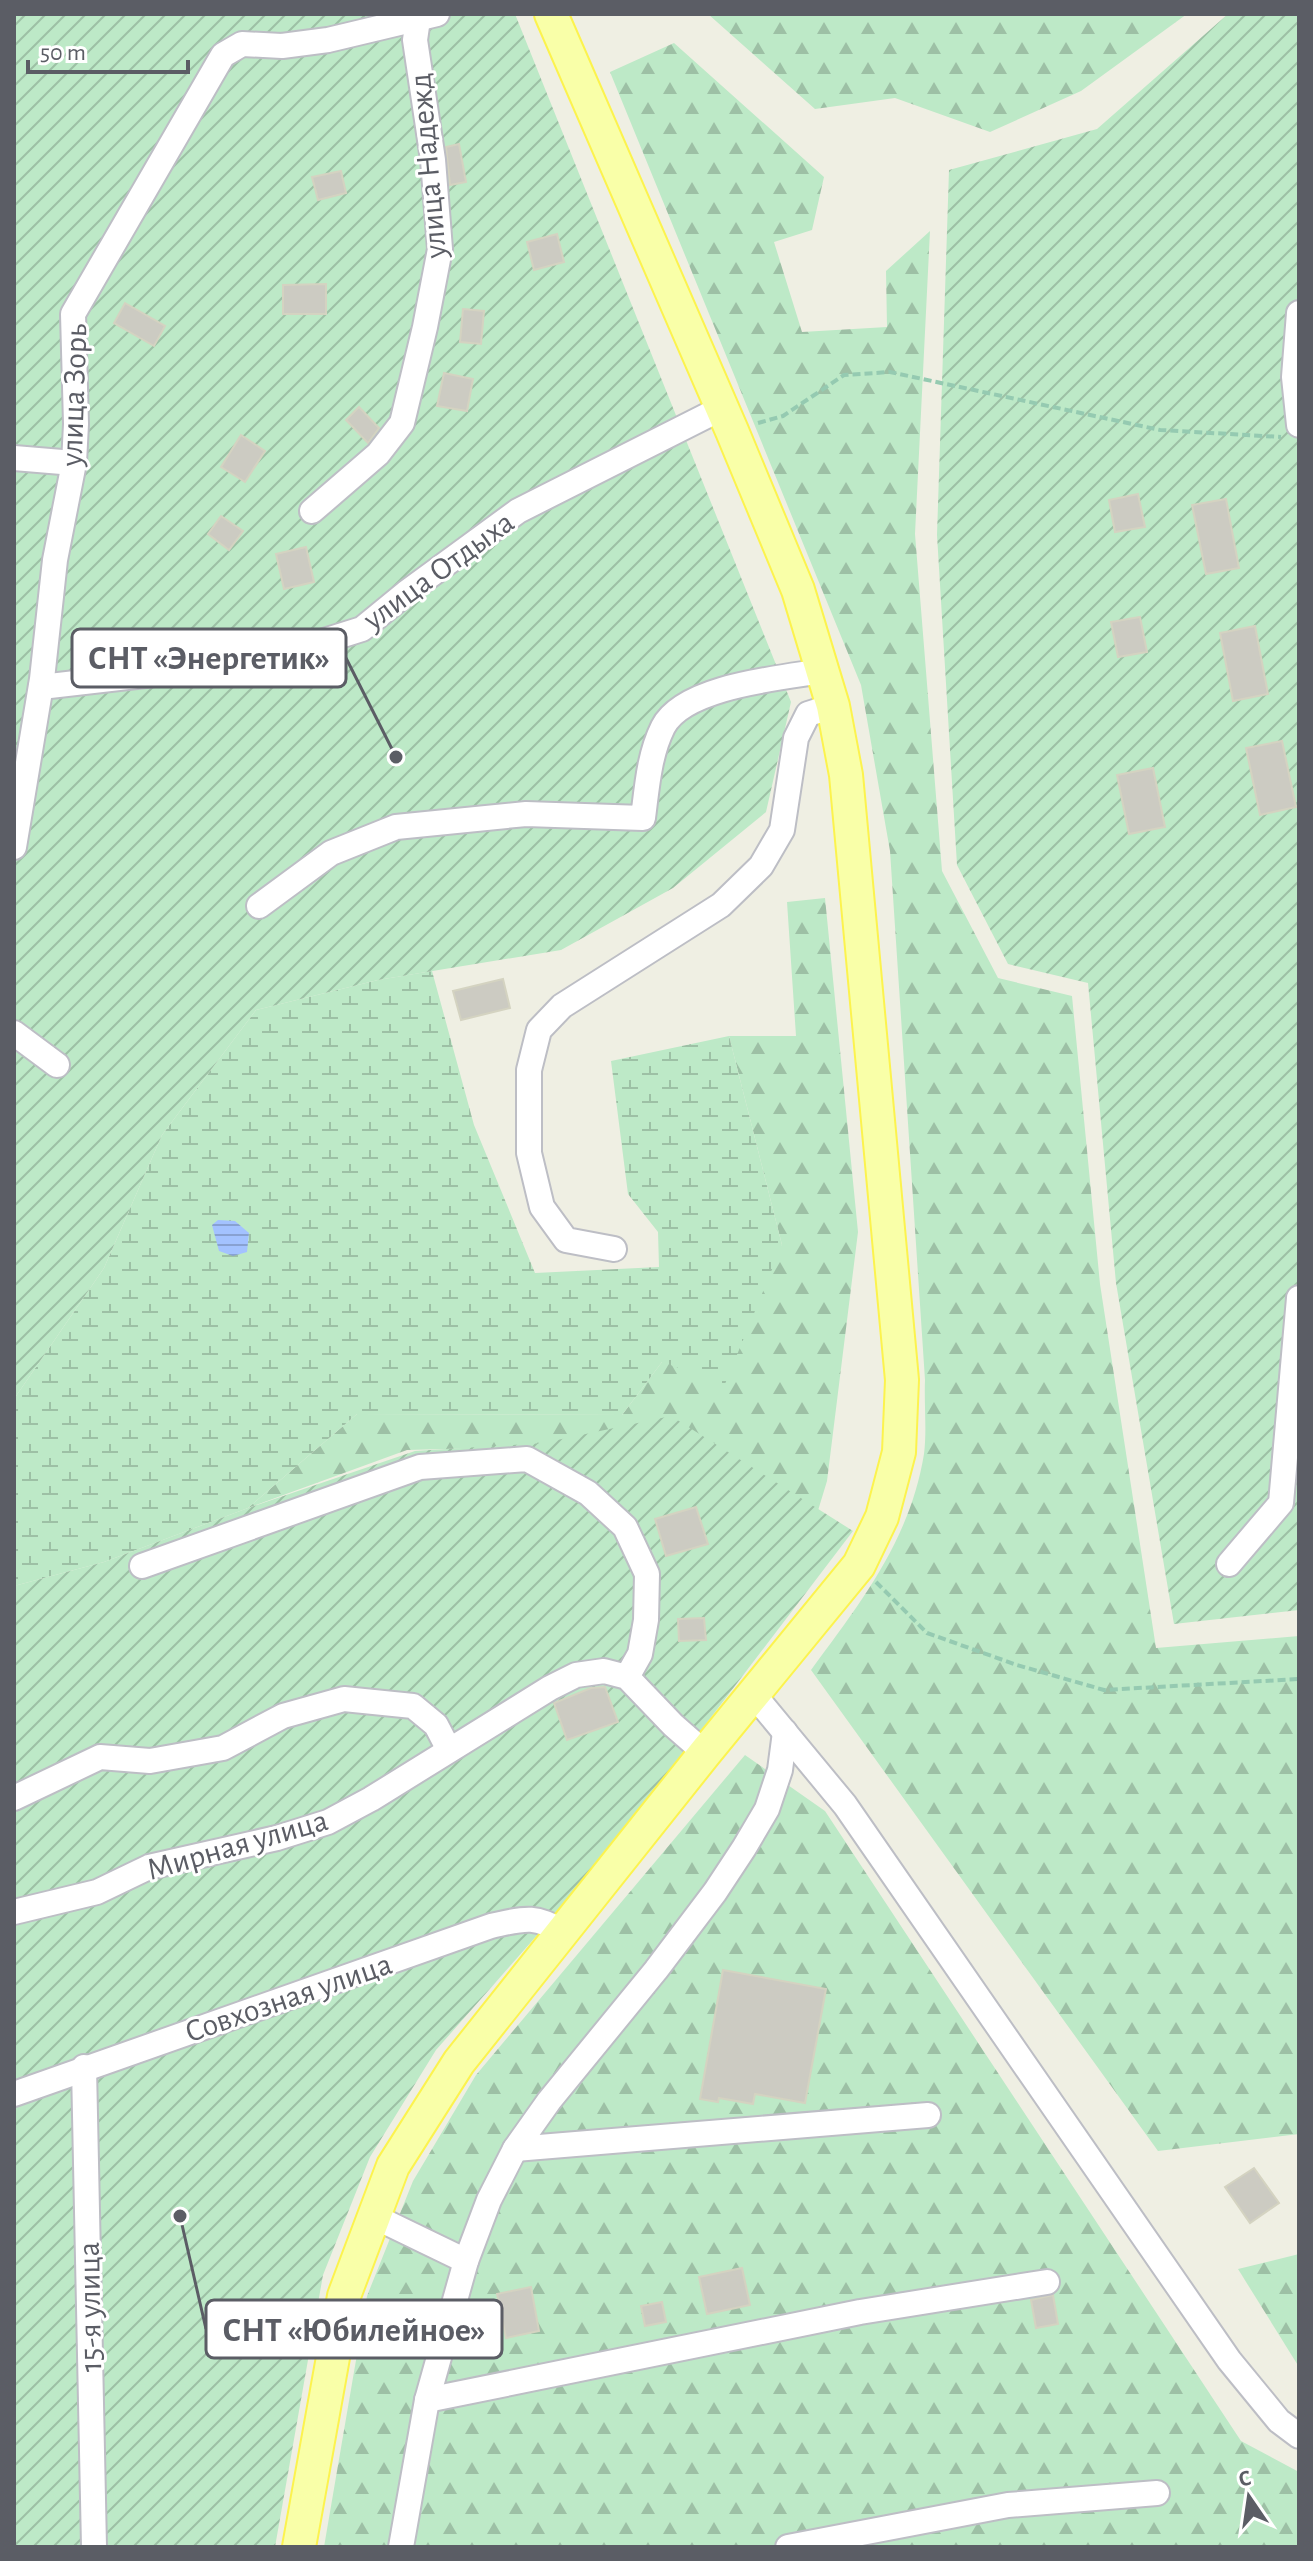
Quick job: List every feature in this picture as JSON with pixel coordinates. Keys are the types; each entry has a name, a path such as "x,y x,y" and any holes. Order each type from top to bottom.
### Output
{"main road":[{"path":"299,2547 344,2296 393,2166 459,2062 859,1565 882,1517 899,1452 902,1380 846,775 833,706 798,590 551,14"}],"street":[{"name":"улица Зорь","path":"14,847 41,687 55,560 74,463 73,314 223,55 242,44 282,46 328,40 427,17"},
{"name":"улица Надежд","path":"312,511 378,454 402,423 425,327 440,249 433,160 415,40 427,17"},
{"path":"1291,431 1299,315"},
{"name":"улица Отдыха","path":"41,687 276,656 362,629 518,511 727,419"},
{"path":"14,458 74,463"},
{"path":"259,906 331,853 396,827 526,814 643,818 652,759 664,724 685,705 717,691 823,671"},
{"path":"614,1249 566,1240 542,1207 529,1153 529,1070 539,1030 562,1006 721,905 761,866 782,830 796,738 808,714 833,706"},
{"path":"14,1033 57,1065"},
{"path":"1229,1564 1281,1503 1299,1298"},
{"path":"142,1566 420,1467 527,1459 588,1493 625,1527 647,1574 646,1620 640,1654 627,1677 705,1753"},
{"name":"Мирная улица","path":"14,1912 97,1892 149,1867 277,1838 328,1822 576,1675 604,1671 627,1677"},
{"path":"754,1695 845,1805 1229,2360 1279,2421 1299,2436"},
{"path":"14,1798 100,1757 150,1761 223,1748 283,1716 344,1699 413,1706 436,1725 449,1750"},
{"path":"401,2547 427,2400 466,2261 489,2200 515,2149 549,2101 656,1970 744,1848 767,1809 780,1770 785,1732"},
{"name":"Совхозная улица","path":"14,2094 491,1926 543,1919 563,1932"},
{"name":"15-я улица","path":"84,2067 94,2547"},
{"path":"515,2149 928,2115"},
{"path":"373,2216 466,2261"},
{"path":"427,2400 860,2312 1047,2282"},
{"path":"788,2547 1008,2505 1157,2493"}],"path":[{"path":"727,419 783,416 844,375 890,372 1160,430 1291,431"},
{"path":"859,1565 927,1633 1017,1665 1104,1690 1299,1679"}],"green space":[{"path":"14,14 515,14 791,702 766,812 673,888 561,950 378,980 256,1010 162,1135 104,1268 14,1399"},
{"path":"708,14 1187,14 1081,91 990,132 895,98 815,109"},
{"path":"1228,14 1299,14 1299,1610 1174,1624 1116,1283 1088,983 1008,964 957,865 937,535 949,170 1097,129"},
{"path":"674,43 824,177 812,230 774,242 802,332 887,327 886,271 930,231 915,534 942,871 998,978 1072,996 1100,1284 1156,1648 1299,1636 1299,2134 1158,2151 811,1670 848,1620 895,1542 917,1485 925,1445 925,1380 890,851 861,685 610,72"},
{"path":"825,898 858,1232 827,1481 799,1573 562,1446 407,1450 248,1508 357,1414 622,1415 662,1362 782,1245 729,1036 796,1036 787,902"},
{"path":"432,971 474,1125 535,1273 659,1267 658,1232 628,1194 611,1061 729,1036 782,1245 725,1384 662,1362 622,1415 357,1414 248,1508 104,1562 14,1586 14,1399 104,1268 162,1135 256,1010 378,980"},
{"path":"671,1416 853,1531 597,1867 436,2050 370,2157 323,2275 275,2547 14,2547 14,1586 104,1562 248,1508 415,1451 543,1443"},
{"path":"745,1755 825,1811 1241,2441 1299,2472 1299,2547 324,2547 367,2296 413,2181 476,2075"},
{"path":"1299,2254 1299,2367 1238,2269"}],"water":[{"path":"218,1220 235,1221 249,1233 247,1252 233,1256 219,1251 212,1225"}],"building":[{"path":"459,144 466,182 450,185 446,147"},
{"path":"341,171 346,193 318,200 312,177"},
{"path":"557,234 564,262 534,270 527,242"},
{"path":"326,284 326,314 283,314 283,285"},
{"path":"125,303 165,326 154,346 114,323"},
{"path":"463,309 484,311 481,344 460,342"},
{"path":"444,373 473,379 467,411 437,406"},
{"path":"359,407 379,428 368,443 346,420"},
{"path":"241,435 265,451 245,482 221,467"},
{"path":"1138,494 1145,527 1115,532 1109,500"},
{"path":"1226,499 1239,568 1206,574 1192,505"},
{"path":"221,516 243,531 229,550 208,534"},
{"path":"306,547 314,582 284,589 276,554"},
{"path":"1140,617 1147,652 1118,657 1111,622"},
{"path":"1255,626 1268,694 1233,701 1220,633"},
{"path":"1282,741 1296,807 1260,815 1246,748"},
{"path":"1153,768 1165,827 1129,834 1117,775"},
{"path":"503,979 510,1008 461,1020 453,991"},
{"path":"696,1507 708,1544 666,1556 655,1519"},
{"path":"704,1618 706,1640 679,1641 678,1619"},
{"path":"605,1687 618,1722 567,1740 554,1703 591,1688"},
{"path":"723,1970 826,1989 805,2103 755,2094 753,2104 719,2098 718,2102 700,2099"},
{"path":"1254,2168 1279,2203 1250,2223 1225,2187"},
{"path":"742,2268 750,2305 707,2314 699,2277"},
{"path":"531,2287 539,2331 506,2338 497,2294"},
{"path":"1053,2295 1058,2324 1036,2328 1031,2300"},
{"path":"662,2302 666,2322 645,2326 641,2306"}],"place":[{"name":"СНТ «Энергетик»","path":"396,757"},
{"name":"СНТ «Юбилейное»","path":"180,2216"}]}
